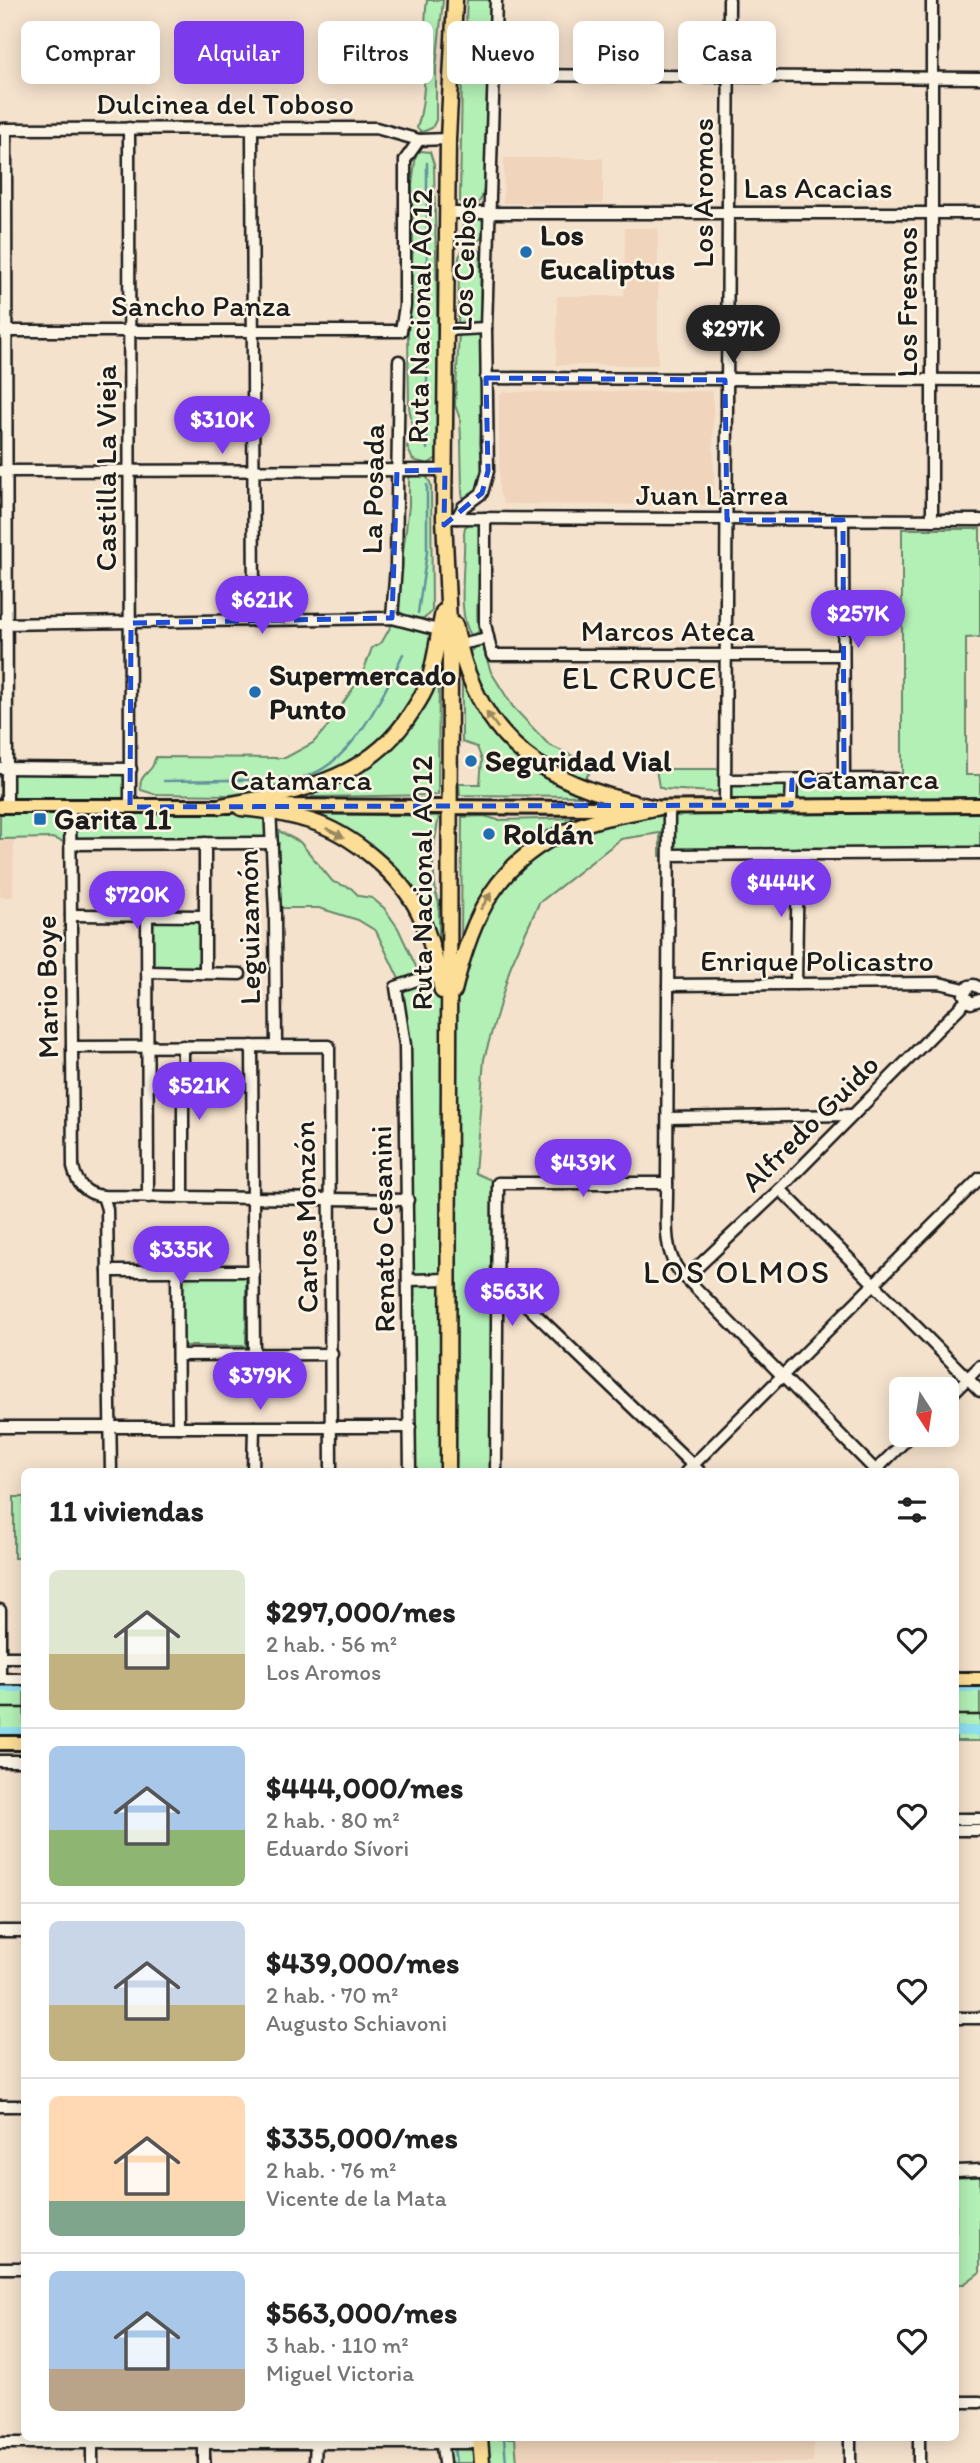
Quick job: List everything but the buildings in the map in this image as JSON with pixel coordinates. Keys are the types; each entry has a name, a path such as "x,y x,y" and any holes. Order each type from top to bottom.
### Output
{"highway":[{"name":"Ruta Nacional A012","path":"453,21 455,0"},
{"name":"Ruta Nacional A012","path":"449,968 451,634 447,593 451,518 445,470 450,84"},
{"path":"221,806 283,795 320,784 352,770 379,752 416,706 451,634"},
{"path":"451,634 485,710 502,733 522,753 570,783 624,801 662,808"},
{"path":"221,806 270,809 313,821 370,855 407,893 449,968 448,1016"},
{"path":"448,1016 449,968 486,901 504,877 545,842 571,829 600,819 662,808"},
{"name":"Ruta Nacional A012","path":"448,1016 448,1468"},
{"path":"480,2441 482,2463"}],"main road":[{"name":"Catamarca","path":"270,809 980,805"},
{"name":"Catamarca","path":"4,806 221,806"},
{"path":"959,1679 980,1679"},
{"path":"0,1743 21,1743"}],"street":[{"name":"Los Ceibos","path":"495,21 496,0"},
{"name":"Los Aromos","path":"729,0 729,21"},
{"name":"Los Fresnos","path":"932,0 932,520"},
{"path":"559,75 678,76"},
{"path":"776,76 980,78"},
{"name":"Los Ceibos","path":"451,518 482,492 488,471 486,328 492,84"},
{"name":"Los Aromos","path":"725,806 728,84"},
{"name":"Castilla La Vieja","path":"129,128 131,807"},
{"path":"252,128 254,621"},
{"name":"Dulcinea del Toboso","path":"3,129 376,128 419,140 448,139"},
{"path":"3,129 4,806"},
{"name":"Sancho Panza","path":"3,331 401,331 405,306 405,160 419,140"},
{"name":"Las Acacias","path":"447,214 980,213"},
{"path":"446,330 486,328"},
{"name":"La Posada","path":"392,618 396,566 399,361"},
{"path":"486,379 980,380"},
{"path":"3,471 445,470"},
{"name":"Juan Larrea","path":"451,518 980,520"},
{"path":"4,624 392,618 451,634 488,638 485,624 485,518"},
{"path":"843,520 844,780"},
{"name":"Marcos Ateca","path":"488,638 492,655 843,655"},
{"path":"4,768 131,769"},
{"path":"726,780 896,779"},
{"path":"792,780 792,805"},
{"name":"Mario Boye","path":"70,806 73,1167 86,1192 103,1196"},
{"path":"662,808 669,855 669,1251 675,1266 686,1278 872,1468"},
{"name":"Leguizamón","path":"270,809 276,1046"},
{"path":"205,843 205,973"},
{"path":"70,844 272,843"},
{"path":"669,855 980,853"},
{"path":"796,984 798,854"},
{"path":"71,915 205,916"},
{"path":"147,916 148,1197"},
{"name":"Renato Cesanini","path":"410,1468 405,1045 396,987 449,968"},
{"path":"148,972 240,974"},
{"name":"Enrique Policastro","path":"668,985 939,983 966,995"},
{"path":"980,987 972,985 966,995 974,1003 980,1001"},
{"name":"Alfredo Guido","path":"686,1278 780,1189 966,995"},
{"path":"183,1046 183,1197"},
{"name":"Leguizamón","path":"252,1046 254,1354"},
{"path":"72,1047 276,1046"},
{"name":"Carlos Monzón","path":"276,1046 329,1046 331,1468"},
{"path":"668,1118 853,1115"},
{"path":"694,1468 980,1178"},
{"path":"496,1468 498,1183 667,1183"},
{"path":"780,1189 980,1391"},
{"path":"111,1468 107,1209 103,1196 408,1200"},
{"path":"108,1271 254,1271"},
{"path":"177,1271 178,1427"},
{"path":"497,1277 692,1468"},
{"path":"409,1280 449,1279"},
{"path":"178,1354 332,1354"},
{"path":"959,1387 980,1366"},
{"path":"0,1427 410,1427"},
{"path":"253,1468 254,1427"},
{"path":"878,1468 899,1447"},
{"path":"0,1610 0,1679 21,1679"},
{"path":"0,1657 21,1657"},
{"path":"0,1761 21,1761"},
{"path":"959,1819 980,1819"},
{"path":"959,1830 980,1830"},
{"path":"0,1931 21,1931"},
{"path":"959,2018 980,2018"},
{"path":"959,2025 980,2025"},
{"path":"0,2106 21,2106"},
{"path":"959,2171 980,2171"},
{"path":"0,2268 21,2268"},
{"path":"959,2402 980,2402"},
{"path":"0,2443 92,2441 92,2463"},
{"path":"204,2441 204,2463"},
{"path":"315,2463 316,2441"},
{"path":"441,2441 444,2463"},
{"path":"850,2441 850,2463"},
{"path":"919,2441 919,2463"}],"highlighted area":[{"path":"486,378 725,380 727,520 843,520 844,780 792,780 791,805 130,807 131,623 392,618 397,471 445,470 444,525 482,493 488,471"}],"shaded area":[{"path":"504,158 603,158 603,204 503,203"},
{"path":"625,228 658,228 658,365 556,365 557,296 624,296"},
{"path":"713,391 714,505 504,504 499,493 499,396 504,392"},
{"path":"0,839 14,839 13,897 0,897"},
{"path":"515,2441 814,2441 813,2463 517,2463"}],"green space":[{"path":"427,0 443,0 436,68 436,120 432,128 422,132 417,128 424,84 433,84 433,21 426,21"},
{"path":"467,0 492,0 491,21 466,21"},
{"path":"462,84 488,84 484,189 479,202 473,207 460,201"},
{"path":"421,151 430,152 434,165 440,447 438,457 428,464 413,460 407,447 411,427 408,334 413,245 412,185 416,154"},
{"path":"469,217 484,217 485,228 479,240 464,243 461,230"},
{"path":"468,248 480,251 481,322 476,326 458,326 459,257 462,251"},
{"path":"475,331 480,334 480,443 483,473 478,489 467,499 463,498 462,493 460,419 455,405 459,334"},
{"path":"412,474 424,476 431,485 432,611 419,619 404,615 396,607 409,506 409,479"},
{"path":"475,521 480,523 483,548 477,604 479,632 471,635 466,626 463,601 464,533 465,527"},
{"path":"902,529 980,529 980,637 966,638 966,775 980,775 980,853 660,856 660,833 621,839 539,903 511,965 484,1059 475,1173 498,1183 496,1468 410,1468 405,1045 396,987 460,964 467,939 526,856 600,819 725,805 726,780 896,779 902,776"},
{"path":"392,624 423,629 429,634 431,644 417,691 396,725 377,745 336,773 280,788 230,795 154,794 141,790 142,780 156,757 285,758 313,743 362,675 372,648 382,642"},
{"path":"478,646 483,647 491,672 513,707 549,745 573,756 589,774 584,779 543,759 516,739 494,716 486,704 468,658 469,652"},
{"path":"462,672 489,724 509,749 540,773 587,796 460,795 459,784 480,784 482,760 477,747 462,742"},
{"path":"435,673 439,673 438,795 312,797 317,791 376,759"},
{"path":"0,768 131,769 130,806 270,811 272,843 70,844 52,838 0,839"},
{"path":"656,769 722,769 721,786 719,791 713,792 664,789 659,787"},
{"path":"314,814 439,816 433,866 439,903 439,941 434,939 407,884 311,817"},
{"path":"484,816 498,820 580,818 530,848 463,938 462,817"},
{"path":"277,830 300,842 333,882 351,888 359,896 372,898 384,908 398,928 419,973 400,981 376,931 358,920 319,908 279,908 275,834"},
{"path":"152,920 200,920 200,967 151,967"},
{"path":"183,1276 246,1276 246,1346 183,1346"},
{"path":"14,1497 21,1497 21,1558 14,1558"},
{"path":"0,1679 21,1679 21,1743 0,1743"},
{"path":"959,1679 980,1679 980,1741 959,1741"},
{"path":"959,2176 980,2176 980,2272 964,2284 959,2284"},
{"path":"441,2441 515,2441 517,2463 444,2463"}],"waterway":[{"path":"427,163 427,449"},
{"path":"418,613 427,552 427,485"},
{"path":"164,781 296,779 315,773 332,762 362,730 403,654"},
{"path":"0,1687 21,1687"},
{"path":"959,1687 980,1687"},
{"path":"959,1731 980,1731"},
{"path":"0,1733 21,1733"},
{"path":"0,1755 21,1755"},
{"path":"504,2441 506,2463"},
{"path":"454,2448 456,2463"}],"railway":[{"path":"0,1708 21,1708"},
{"path":"959,1715 980,1715"}],"place":[{"name":"Los Eucaliptus","path":"526,252"},
{"name":"Supermercado Punto","path":"255,692"},
{"name":"Seguridad Vial","path":"471,761"},
{"name":"Garita 11","path":"40,819"},
{"name":"Roldán","path":"489,834"}],"district":[{"name":"EL CRUCE","path":"640,678"},
{"name":"LOS OLMOS","path":"737,1272"}]}
